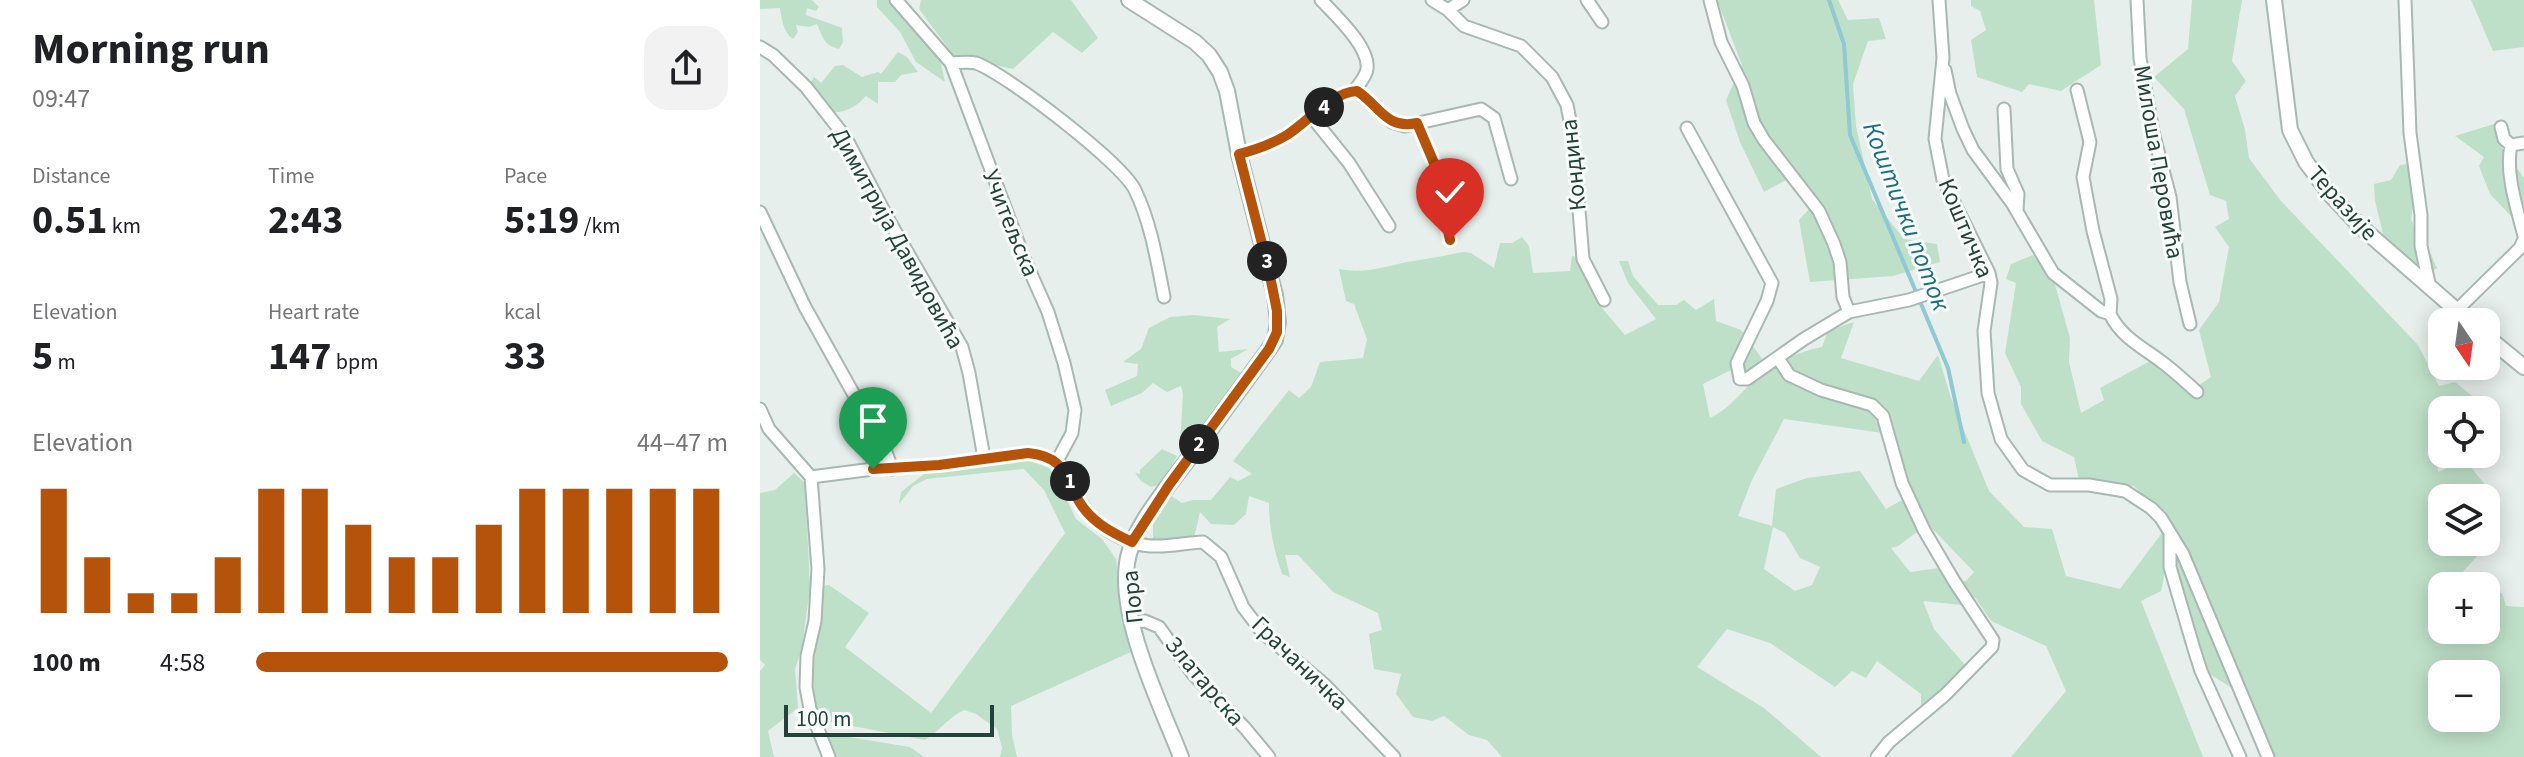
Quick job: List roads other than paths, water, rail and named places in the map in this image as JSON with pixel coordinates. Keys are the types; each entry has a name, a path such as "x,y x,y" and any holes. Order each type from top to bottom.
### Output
{"street":[{"name":"Учитељска","path":"896,0 951,63 1018,244 1048,312 1072,390 1075,410 1074,427 1057,461"},
{"name":"Пора","path":"1129,0 1195,42 1215,63 1227,91 1239,154 1275,295 1278,322 1269,349 1169,485 1132,542 1126,577 1131,622 1181,757"},
{"path":"1239,154 1275,141 1340,95 1354,91 1364,78 1366,56 1321,0"},
{"name":"Кондина","path":"1432,0 1450,5 1464,26 1521,46 1552,77 1567,105 1573,137 1583,259 1604,300"},
{"path":"1450,5 1463,0"},
{"path":"1587,0 1602,22"},
{"path":"1710,0 1721,42 1743,86 1754,123 1819,211 1834,244 1840,262 1843,297 1849,312"},
{"name":"Коштичка","path":"1939,0 1943,58 1935,139 1943,180 1989,273 1991,283 1984,331 1988,393 2001,439 2023,470 2050,485 2089,485 2125,491 2161,518 2183,554 2268,757"},
{"name":"Милоша Перовића","path":"2137,0 2140,58 2153,132 2170,197 2180,282 2190,324"},
{"name":"Теразије","path":"2274,0 2290,130 2306,162 2329,193 2361,227 2454,308"},
{"path":"2405,0 2410,133 2421,215 2421,246 2430,289"},
{"name":"Димитрија Давидовића","path":"760,47 773,55 806,87 846,138 887,217 962,347 984,458"},
{"path":"1943,58 1950,94 1973,150 2017,212 2053,273 2101,311 2110,314"},
{"path":"951,63 972,62 998,74 1103,153 1134,187 1152,238 1164,297"},
{"path":"2077,90 2090,142 2083,177 2111,299 2110,314 2115,325 2129,339 2197,392"},
{"path":"1354,91 1392,122 1405,126 1481,109 1494,118 1511,179"},
{"path":"2004,109 2007,169 2018,194 2017,212"},
{"path":"1312,117 1349,163 1389,226"},
{"path":"1417,123 1434,163 1450,240"},
{"path":"2501,127 2504,139 2511,145 2524,143"},
{"path":"1687,128 1772,283 1767,301 1737,363 1740,379 1747,379 1849,312 1909,300 1989,273"},
{"path":"2459,308 2520,248 2524,237 2511,182 2511,145"},
{"path":"760,212 805,307 886,452 892,469"},
{"path":"2500,347 2524,367"},
{"path":"1778,358 1789,375 1821,390 1872,405 1883,416 1902,483 1924,530 1993,640 1992,647 1945,695 1889,742 1877,757"},
{"path":"760,409 769,429 811,477 818,569 806,687 810,709 829,757"},
{"path":"811,477 1038,454 1057,461 1082,505 1107,530 1132,542"},
{"path":"2170,534 2170,567 2194,649 2240,757"},
{"name":"Грачаничка","path":"1132,542 1150,546 1203,542 1221,557 1231,586 1262,632 1325,685 1394,757"},
{"name":"Златарска","path":"1131,622 1145,621 1159,627 1193,674 1269,757"}],"waterway":[{"name":"Коштички поток","path":"1829,0 1844,44 1850,135 1948,368 1964,442"}]}
